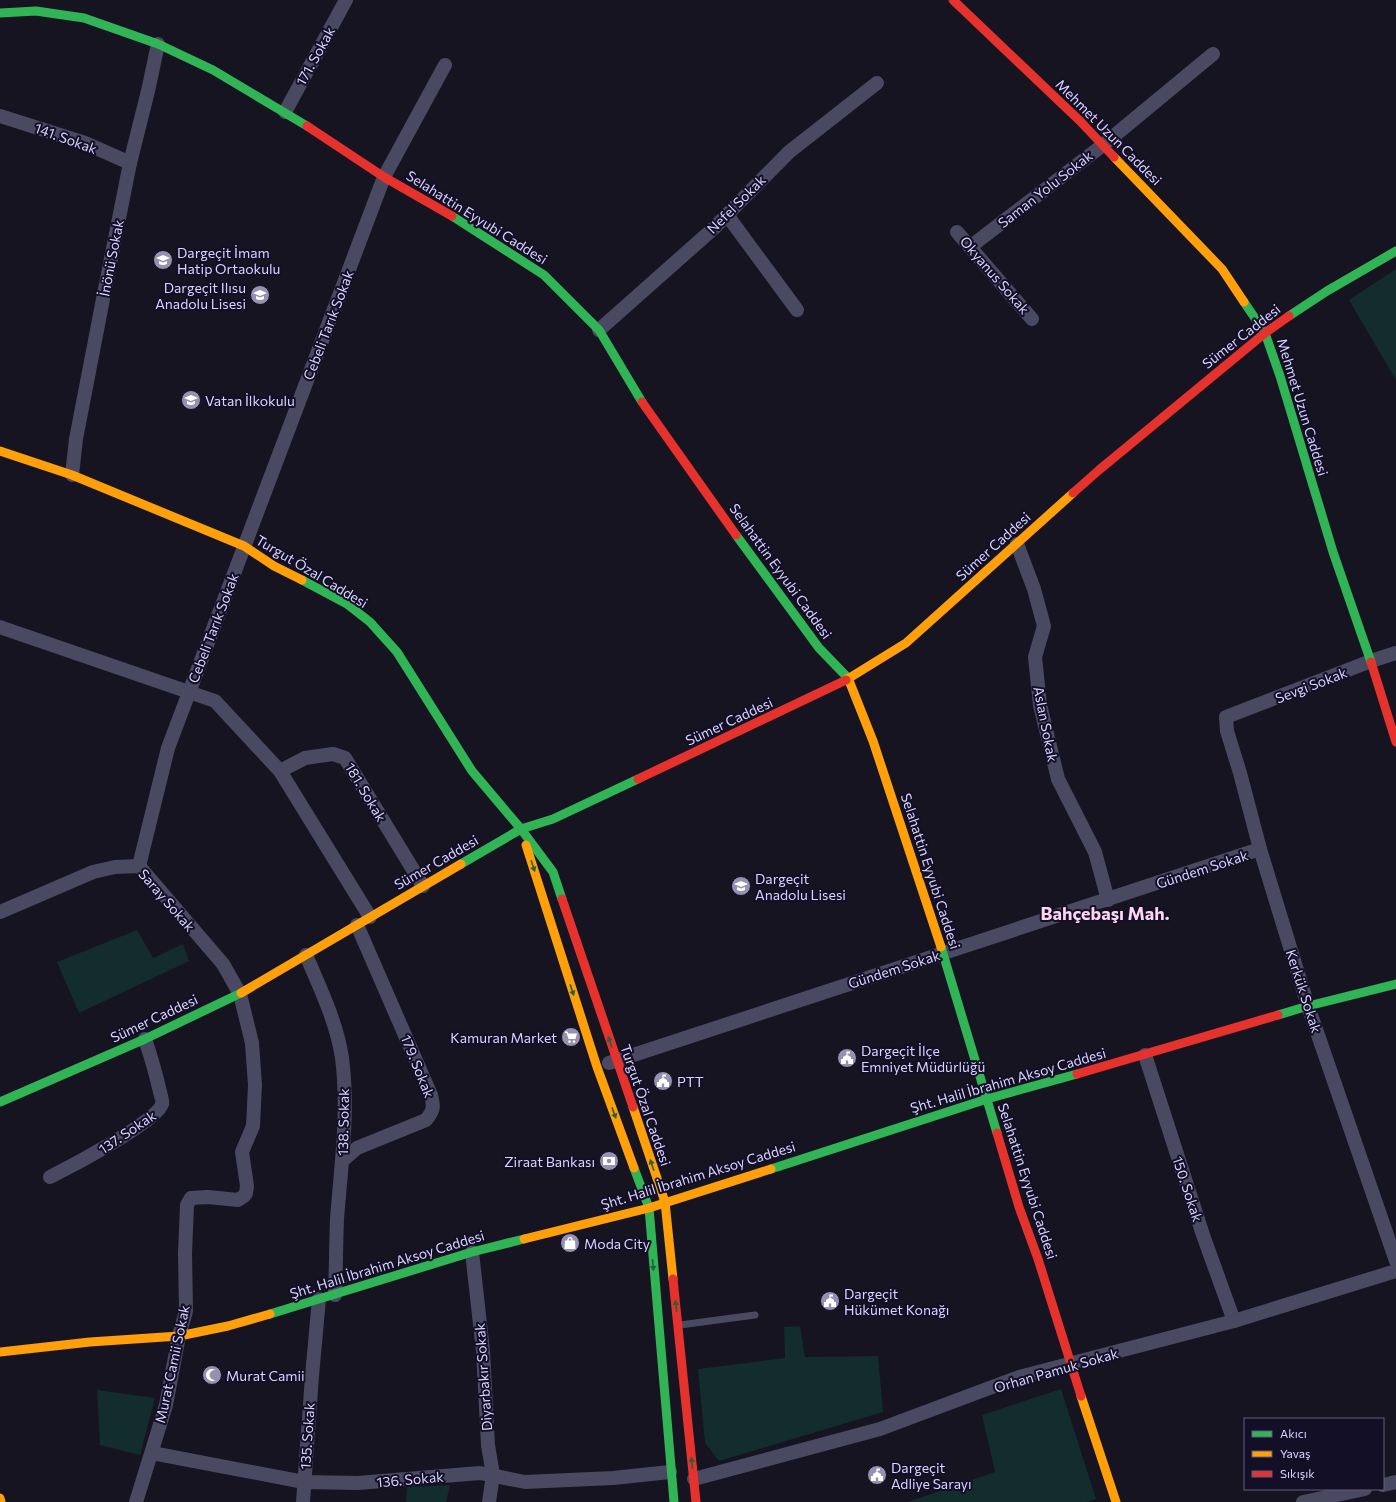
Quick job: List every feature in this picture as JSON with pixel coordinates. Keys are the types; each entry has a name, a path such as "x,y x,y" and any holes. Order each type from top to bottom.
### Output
{"street":[{"name":"171. Sokak","path":"285,112 346,0"},
{"name":"Mehmet Uzun Caddesi","path":"952,0 1080,121 1222,268 1265,333 1280,376 1333,552 1371,661 1396,742"},
{"name":"Selahattin Eyyubi Caddesi","path":"0,13 37,6 84,18 158,44 213,70 285,112 384,177 468,226 544,275 599,330 648,413 750,555 820,648 849,679 873,741 943,953 1019,1207 1038,1259 1070,1364 1116,1502"},
{"name":"İnönü Sokak","path":"72,475 76,439 102,299 130,163 158,44"},
{"name":"Saman Yolu Sokak","path":"970,247 1103,145 1212,54"},
{"name":"Cebeli Tarık Sokak","path":"139,866 168,748 384,177 445,65"},
{"name":"Nefel Sokak","path":"599,330 727,214 789,152 877,83"},
{"name":"141. Sokak","path":"0,116 85,143 130,163"},
{"path":"727,214 798,310"},
{"name":"Okyanus Sokak","path":"957,232 1032,319"},
{"name":"Sümer Caddesi","path":"0,1102 145,1039 240,994 521,829 553,819 849,679 906,643 1099,470 1265,333 1327,291 1396,251"},
{"name":"Turgut Özal Caddesi","path":"0,451 72,475 244,546 274,566 347,604 370,622 397,652 472,772 521,829 553,872 664,1202 670,1472 674,1502"},
{"name":"Aslan Sokak","path":"1017,544 1034,589 1044,626 1035,657 1040,705 1058,779 1095,852 1108,900"},
{"path":"0,627 190,691 215,701 280,771 370,917"},
{"name":"Sevgi Sokak","path":"1226,717 1371,661 1396,653"},
{"name":"Kerkük Sokak","path":"1226,717 1227,731 1240,773 1260,849 1308,1006 1396,1261"},
{"name":"181. Sokak","path":"280,771 305,758 332,754 345,758 423,886"},
{"name":"Turgut Özal Caddesi","path":"521,829 597,1067 649,1208 694,1479 696,1502"},
{"name":"Gündem Sokak","path":"597,1067 1260,849"},
{"name":"Saray Sokak","path":"0,912 93,872 116,867 139,866 223,964 240,994"},
{"name":"179. Sokak","path":"342,1161 357,1148 426,1120 432,1112 434,1106 431,1095 357,925"},
{"name":"138. Sokak","path":"306,955 321,989 342,1057 344,1084 342,1161 337,1221 335,1295"},
{"name":"Şht. Halil İbrahim Aksoy Caddesi","path":"0,1352 90,1342 179,1336 228,1326 335,1295 472,1252 649,1208 987,1099 1145,1056 1308,1006 1396,984"},
{"name":"Murat Camii Sokak","path":"136,1502 166,1405 179,1336 186,1311 185,1253 187,1205 191,1198 208,1197 238,1200 244,1196 248,1186 242,1152 253,1126 255,1085 252,1043 240,994"},
{"name":"137. Sokak","path":"50,1177 129,1134 159,1111 162,1105 161,1097 145,1039"},
{"name":"150. Sokak","path":"1145,1056 1203,1235 1234,1321"},
{"name":"Diyarbakır Sokak","path":"472,1252 483,1351 488,1445 494,1475 489,1502"},
{"name":"Orhan Pamuk Sokak","path":"694,1479 880,1429 1019,1377 1234,1321 1396,1271"},
{"name":"135. Sokak","path":"303,1502 319,1299"},
{"name":"136. Sokak","path":"152,1453 304,1482 358,1483 480,1473 525,1482 613,1478 670,1472"},
{"path":"1384,1485 1396,1482"},
{"path":"1303,1502 1360,1490"},
{"path":"1365,1490 1368,1502"},
{"path":"0,1498 1,1502"}],"lane":[{"path":"668,1328 755,1315"}],"green space":[{"path":"1396,269 1396,380 1349,300"},
{"path":"137,930 153,958 183,944 189,961 79,1013 57,962"},
{"path":"800,1326 805,1357 878,1356 883,1412 719,1461 705,1443 698,1369 785,1358 784,1327"},
{"path":"1061,1389 1096,1499 1087,1502 908,1502 995,1472 982,1415"},
{"path":"97,1390 155,1398 140,1455 100,1445"},
{"path":"450,1485 446,1502 406,1502 407,1487"}],"traffic: fast":[{"path":"0,13 36,11 84,18 158,44 213,70 307,126"},
{"path":"452,216 544,275 599,330 642,402"},
{"path":"1289,316 1327,291 1396,251"},
{"path":"1244,302 1265,333 1280,376 1333,552 1371,662"},
{"path":"736,535 819,648 848,678"},
{"path":"302,580 347,604 370,622 397,652 472,771 521,829 553,872 562,899"},
{"path":"461,864 521,829 553,819 638,779"},
{"path":"941,947 997,1133"},
{"path":"1278,1015 1396,984"},
{"path":"0,1102 145,1039 241,993"},
{"path":"771,1169 987,1099 1077,1074"},
{"path":"634,1168 649,1208 674,1502"},
{"path":"270,1314 472,1252 524,1239"}],"traffic: slow":[{"path":"1114,157 1222,269 1244,302"},
{"path":"0,451 72,475 244,546 274,566 302,580"},
{"path":"846,680 906,643 1073,493"},
{"path":"848,678 873,741 941,947"},
{"path":"526,845 597,1067 634,1168"},
{"path":"241,993 461,864"},
{"path":"633,1107 665,1202 673,1279"},
{"path":"524,1239 649,1208 771,1169"},
{"path":"0,1352 90,1342 179,1336 228,1326 270,1314"},
{"path":"1081,1396 1116,1502"},
{"path":"0,1498 1,1502"}],"traffic: jam":[{"path":"953,0 1080,121 1114,157"},
{"path":"307,126 384,177 452,216"},
{"path":"1073,493 1265,333 1289,316"},
{"path":"642,402 736,535"},
{"path":"1371,662 1396,742"},
{"path":"638,779 846,680"},
{"path":"562,899 633,1107"},
{"path":"1077,1074 1278,1015"},
{"path":"997,1133 1019,1207 1038,1259 1081,1396"},
{"path":"673,1279 696,1502"}],"place":[{"name":"Dargeçit İmam Hatip Ortaokulu","path":"163,260"},
{"name":"Dargeçit Ilısu Anadolu Lisesi","path":"260,295"},
{"name":"Vatan İlkokulu","path":"191,400"},
{"name":"Dargeçit Anadolu Lisesi","path":"741,886"},
{"name":"Kamuran Market","path":"571,1037"},
{"name":"Dargeçit İlçe Emniyet Müdürlüğü","path":"847,1058"},
{"name":"PTT","path":"663,1081"},
{"name":"Ziraat Bankası","path":"609,1161"},
{"name":"Moda City","path":"570,1243"},
{"name":"Dargeçit Hükümet Konağı","path":"830,1301"},
{"name":"Murat Camii","path":"212,1375"},
{"name":"Dargeçit Adliye Sarayı","path":"877,1475"}],"district":[{"name":"Bahçebaşı Mah.","path":"1105,913"}]}
